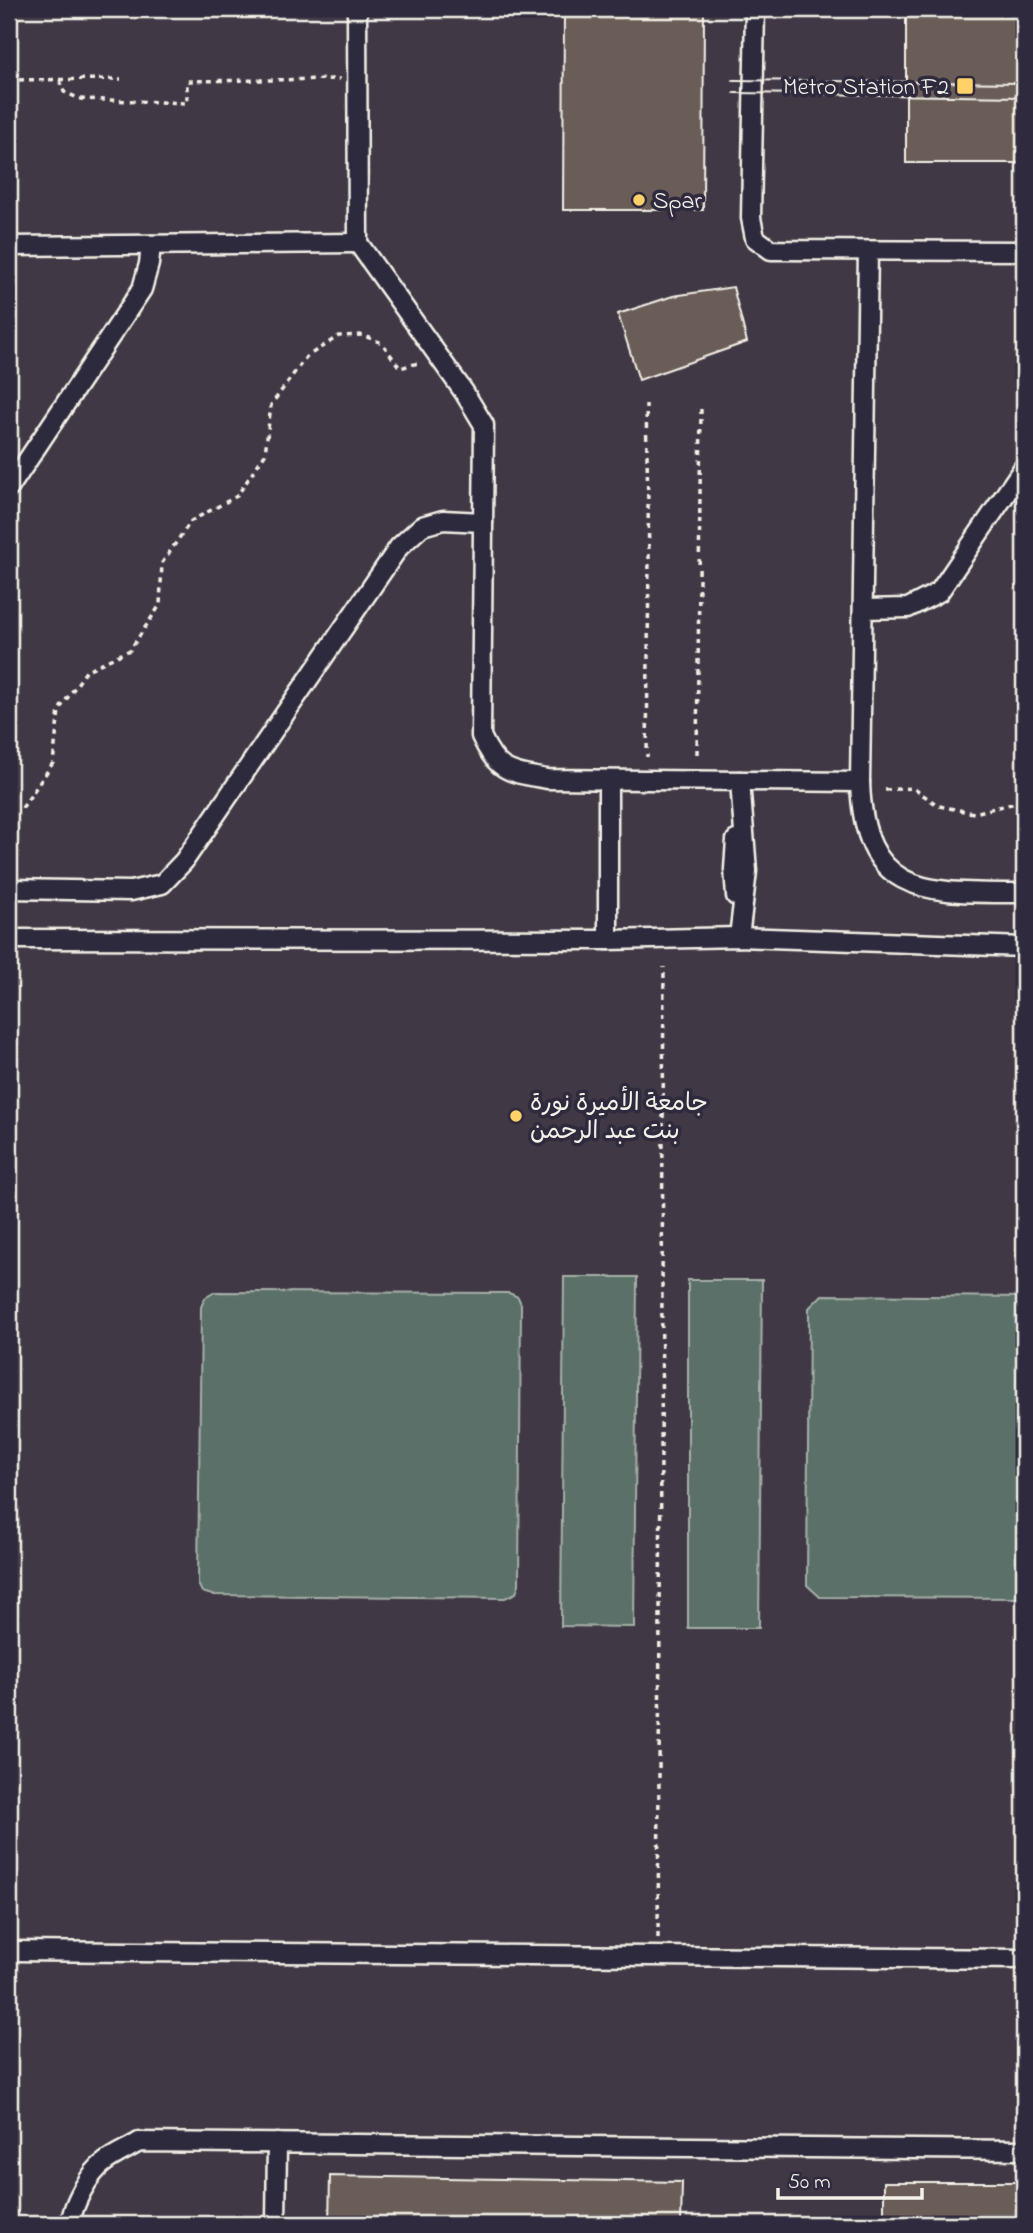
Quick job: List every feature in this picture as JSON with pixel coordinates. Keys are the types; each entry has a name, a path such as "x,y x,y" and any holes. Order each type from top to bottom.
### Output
{"street":[{"path":"357,9 358,243 464,392 484,425 481,736 492,759 514,773 547,779 860,782"},
{"path":"755,9 751,218 755,237 771,250 1024,251"},
{"path":"9,246 358,243"},
{"path":"9,488 142,289 151,245"},
{"path":"868,251 860,782 866,828 877,852 891,872 913,886 941,892 1024,893"},
{"path":"864,609 908,608 939,592 1024,467"},
{"path":"9,889 131,891 162,884 184,861 399,547 422,526 443,520 483,522"},
{"path":"608,781 608,940"},
{"path":"738,937 734,869 740,781"},
{"path":"9,939 608,940 738,937 1024,947"},
{"path":"9,1951 1024,1959"},
{"path":"71,2224 71,2217 81,2193 102,2163 139,2142 1024,2150"},
{"path":"276,2144 276,2224"}],"path":[{"path":"9,80 121,79"},
{"path":"60,80 64,92 80,99 187,103 187,81 342,79"},
{"path":"22,808 54,764 59,710 87,670 130,650 160,605 162,563 191,521 237,496 265,454 271,405 306,357 339,336 362,335 382,343 400,368 418,363"},
{"path":"646,404 649,556 647,757"},
{"path":"698,754 701,407"},
{"path":"885,790 913,788 939,806 974,813 1024,801"},
{"path":"658,1957 664,967"}],"shaded area":[{"name":"جامعة الأميرة نورة بنت عبد الرحمن","path":"9,9 1024,9 1024,2224 9,2224"}],"green space":[{"path":"564,1277 637,1277 634,1627 561,1626"},
{"path":"688,1280 762,1280 759,1628 688,1628"},
{"path":"215,1292 509,1293 518,1297 521,1304 519,1584 516,1593 505,1598 212,1595 202,1592 198,1584 201,1307 205,1298"},
{"path":"822,1295 1024,1297 1024,1598 820,1597 807,1585 809,1308"}],"building":[{"path":"564,9 704,9 703,210 563,210"},
{"name":"Metro Station F2","path":"906,9 1024,9 1024,163 906,163"},
{"path":"733,287 747,342 639,380 618,314 673,296"},
{"path":"330,2176 682,2182 681,2224 329,2224"},
{"path":"884,2182 1024,2182 1024,2224 884,2224"}],"tram line":[{"path":"733,80 1024,83"},
{"path":"734,93 1024,97"}],"place":[{"name":"Metro Station F2","path":"965,86"},
{"name":"Spar","path":"639,200"},
{"name":"جامعة الأميرة نورة بنت عبد الرحمن","path":"516,1116"}]}
